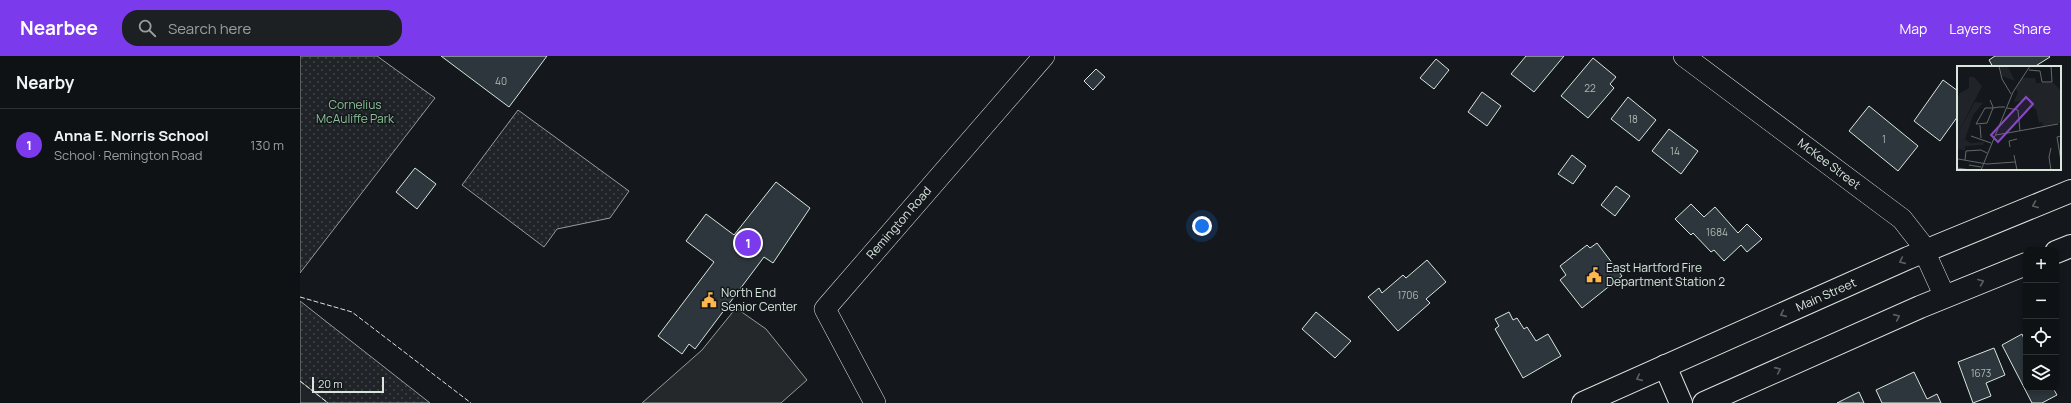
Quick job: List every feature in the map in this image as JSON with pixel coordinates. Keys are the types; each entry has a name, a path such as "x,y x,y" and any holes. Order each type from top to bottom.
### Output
{"highway":[{"name":"Main Street","path":"1582,403 1924,251 2071,191"},
{"path":"2059,251 2071,246"},
{"path":"1704,403 1945,297 2023,265"},
{"path":"1665,366 1681,403"}],"street":[{"name":"Remington Road","path":"875,403 824,309 1044,56"},
{"name":"McKee Street","path":"1684,56 1894,212 1914,234 1924,251 1945,297"}],"green space":[{"name":"Cornelius McAuliffe Park","path":"300,56 377,56 435,98 300,273"},
{"path":"518,110 629,191 610,218 557,229 544,247 462,185"},
{"path":"300,301 430,403 300,403"},
{"path":"300,381 328,403 300,403"}],"shaded area":[{"path":"736,308 766,329 807,380 781,403 642,403 702,350"}],"building":[{"path":"441,56 547,56 509,107"},
{"path":"1526,56 1564,56 1534,92 1511,74"},
{"path":"1995,56 2050,57 2036,66 1992,66 1989,60"},
{"path":"1593,58 1616,77 1610,84 1614,88 1588,118 1561,96"},
{"path":"1436,59 1449,70 1434,89 1420,78"},
{"path":"1096,69 1105,77 1093,90 1084,81"},
{"path":"1943,80 1957,90 1957,117 1940,141 1914,121"},
{"path":"1482,92 1501,106 1487,126 1468,112"},
{"path":"1628,97 1656,120 1639,141 1611,119"},
{"path":"1869,106 1918,146 1898,171 1849,131"},
{"path":"1669,129 1698,151 1681,174 1652,151"},
{"path":"1572,155 1586,166 1573,184 1558,174"},
{"path":"415,168 436,184 417,209 396,192"},
{"name":"North End Senior Center","path":"776,182 810,208 773,263 764,257 695,349 689,344 682,354 658,336 714,262 686,241 706,214 734,235"},
{"path":"1616,186 1630,196 1615,216 1601,205"},
{"path":"1691,204 1704,217 1715,207 1738,233 1747,224 1762,239 1747,252 1741,245 1724,261 1714,250 1711,252 1693,233 1691,235 1675,219"},
{"name":"East Hartford Fire Department Station 2","path":"1597,243 1622,276 1582,308 1560,280 1566,275 1560,266 1587,245 1590,248"},
{"path":"1427,260 1446,282 1426,299 1430,303 1398,331 1368,297 1379,288 1382,293 1403,275 1406,278"},
{"path":"1316,312 1351,341 1335,358 1302,329"},
{"path":"1509,312 1513,320 1517,318 1524,329 1527,327 1536,341 1548,334 1561,356 1523,378 1495,329 1499,326 1495,319"},
{"path":"2022,334 2023,386 2002,345"},
{"path":"1994,348 2005,375 1986,383 1991,396 1973,403 1958,362"},
{"path":"1914,372 1927,399 1937,394 1941,403 1882,403 1876,390"},
{"path":"2026,391 2055,391 2057,395 2042,403 2032,403"},
{"path":"1859,392 1864,403 1837,403"}],"fence":[{"path":"300,297 352,312 471,403"},
{"path":"300,381 328,403"}],"place":[{"name":"Anna E. Norris School","path":"748,243"},
{"name":"East Hartford Fire Department Station 2","path":"1594,275"},
{"name":"North End Senior Center","path":"709,300"}]}
